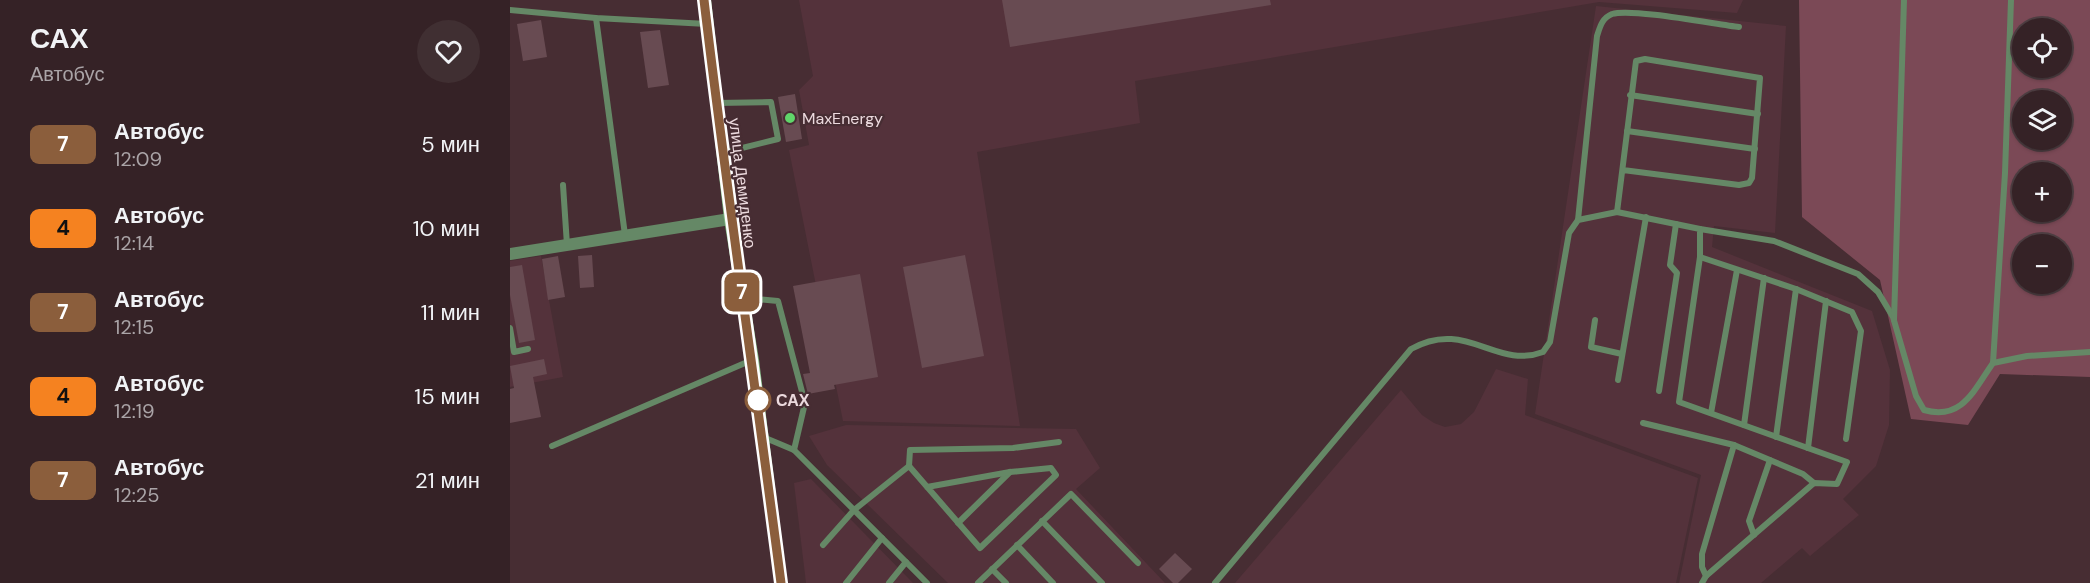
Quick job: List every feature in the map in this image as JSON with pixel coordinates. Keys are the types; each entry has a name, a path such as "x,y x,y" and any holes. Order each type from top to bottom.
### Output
{"main road":[{"name":"улица Демиденко","path":"705,0 730,219 753,360 781,583"}],"street":[{"path":"510,254 730,219"}],"lane":[{"path":"1894,322 1904,0"},
{"path":"1578,220 1617,212 1700,230 1774,241 1858,274 1878,292 1894,322 1916,396 1924,410 1939,415 1955,410 1966,401 1993,363 2005,173 2012,0"},
{"path":"510,10 596,18 707,24"},
{"path":"1215,583 1411,349 1426,340 1445,337 1520,357 1543,352 1550,342 1569,233 1578,220 1598,36 1602,22 1612,15 1630,13 1738,27"},
{"path":"596,18 625,236"},
{"path":"1617,212 1636,61 1645,58 1760,78 1752,178 1749,183 1740,185 1623,170"},
{"path":"1630,95 1758,114"},
{"path":"716,103 771,102 778,139 722,154"},
{"path":"1627,130 1755,149"},
{"path":"563,185 567,245"},
{"path":"1618,380 1646,217"},
{"path":"1659,391 1677,273 1670,265 1676,224"},
{"path":"1643,423 1734,444 1803,474 1814,483 1837,484 1847,462 1679,402 1700,256 1700,230"},
{"path":"1700,256 1796,289 1852,312 1861,331 1846,439"},
{"path":"1711,413 1737,270"},
{"path":"1744,425 1764,279"},
{"path":"1776,437 1796,289"},
{"path":"743,298 778,301 805,403 794,450"},
{"path":"1808,448 1826,301"},
{"path":"1595,320 1591,347 1622,354"},
{"path":"510,328 514,352 528,349"},
{"path":"1993,363 2027,356 2090,352"},
{"path":"552,446 753,360"},
{"path":"762,437 794,450 927,583"},
{"path":"927,487 1010,472 1051,468 1056,474 980,548 958,522 927,487 909,466 910,450 1013,448 1059,442"},
{"path":"1706,576 1702,567 1702,554 1734,444"},
{"path":"1754,535 1749,521 1770,460"},
{"path":"824,545 854,510 909,466"},
{"path":"958,522 1010,472"},
{"path":"1702,583 1706,576 1814,483"},
{"path":"978,583 1071,494 1138,563"},
{"path":"1042,521 1102,583"},
{"path":"846,583 882,538"},
{"path":"1017,545 1053,583"},
{"path":"889,583 906,562"},
{"path":"992,569 1006,583"}],"shaded area":[{"path":"799,0 1743,0 1737,13 1599,2 1135,81 1140,123 977,152 1020,426 843,421 789,150 809,145 799,90 813,76"},
{"path":"1799,0 2090,0 2090,377 2000,374 1968,425 1911,419 1880,280 1802,217"},
{"path":"1596,6 1786,26 1775,233 1714,226 1712,247 1872,311 1890,370 1889,425 1876,466 1843,499 1859,515 1810,556 1802,548 1761,583 1679,583 1701,475 1535,414"},
{"path":"541,256 563,377 510,387 510,261"},
{"path":"1496,369 1528,379 1525,415 1698,478 1676,583 1235,583 1401,390 1422,415 1434,423 1445,427 1461,424 1474,412"},
{"path":"846,425 1076,429 1100,468 1076,489 1165,583 948,583 827,465 809,436"},
{"path":"811,479 913,583 806,583 794,483"}],"building":[{"path":"1002,0 1270,0 1271,5 1010,47"},
{"path":"541,20 547,57 523,61 517,24"},
{"path":"660,30 669,85 648,88 640,32"},
{"name":"MaxEnergy","path":"795,94 802,139 786,142 778,97"},
{"path":"592,255 594,287 580,288 578,256"},
{"path":"965,255 984,356 922,368 903,267"},
{"path":"558,256 565,297 548,300 542,259"},
{"path":"522,265 535,340 519,343 510,295 510,267"},
{"path":"860,274 878,377 834,385 835,389 808,394 803,374 810,373 793,286"},
{"path":"544,359 547,374 533,377 541,417 510,423 510,389 514,388 510,366"},
{"path":"1175,553 1192,569 1178,583 1173,583 1159,569"}],"bus line":[{"name":"7","path":"704,0 730,219 753,360 781,583"}],"place":[{"name":"MaxEnergy","path":"790,118"},
{"name":"САХ","path":"758,400"}]}
